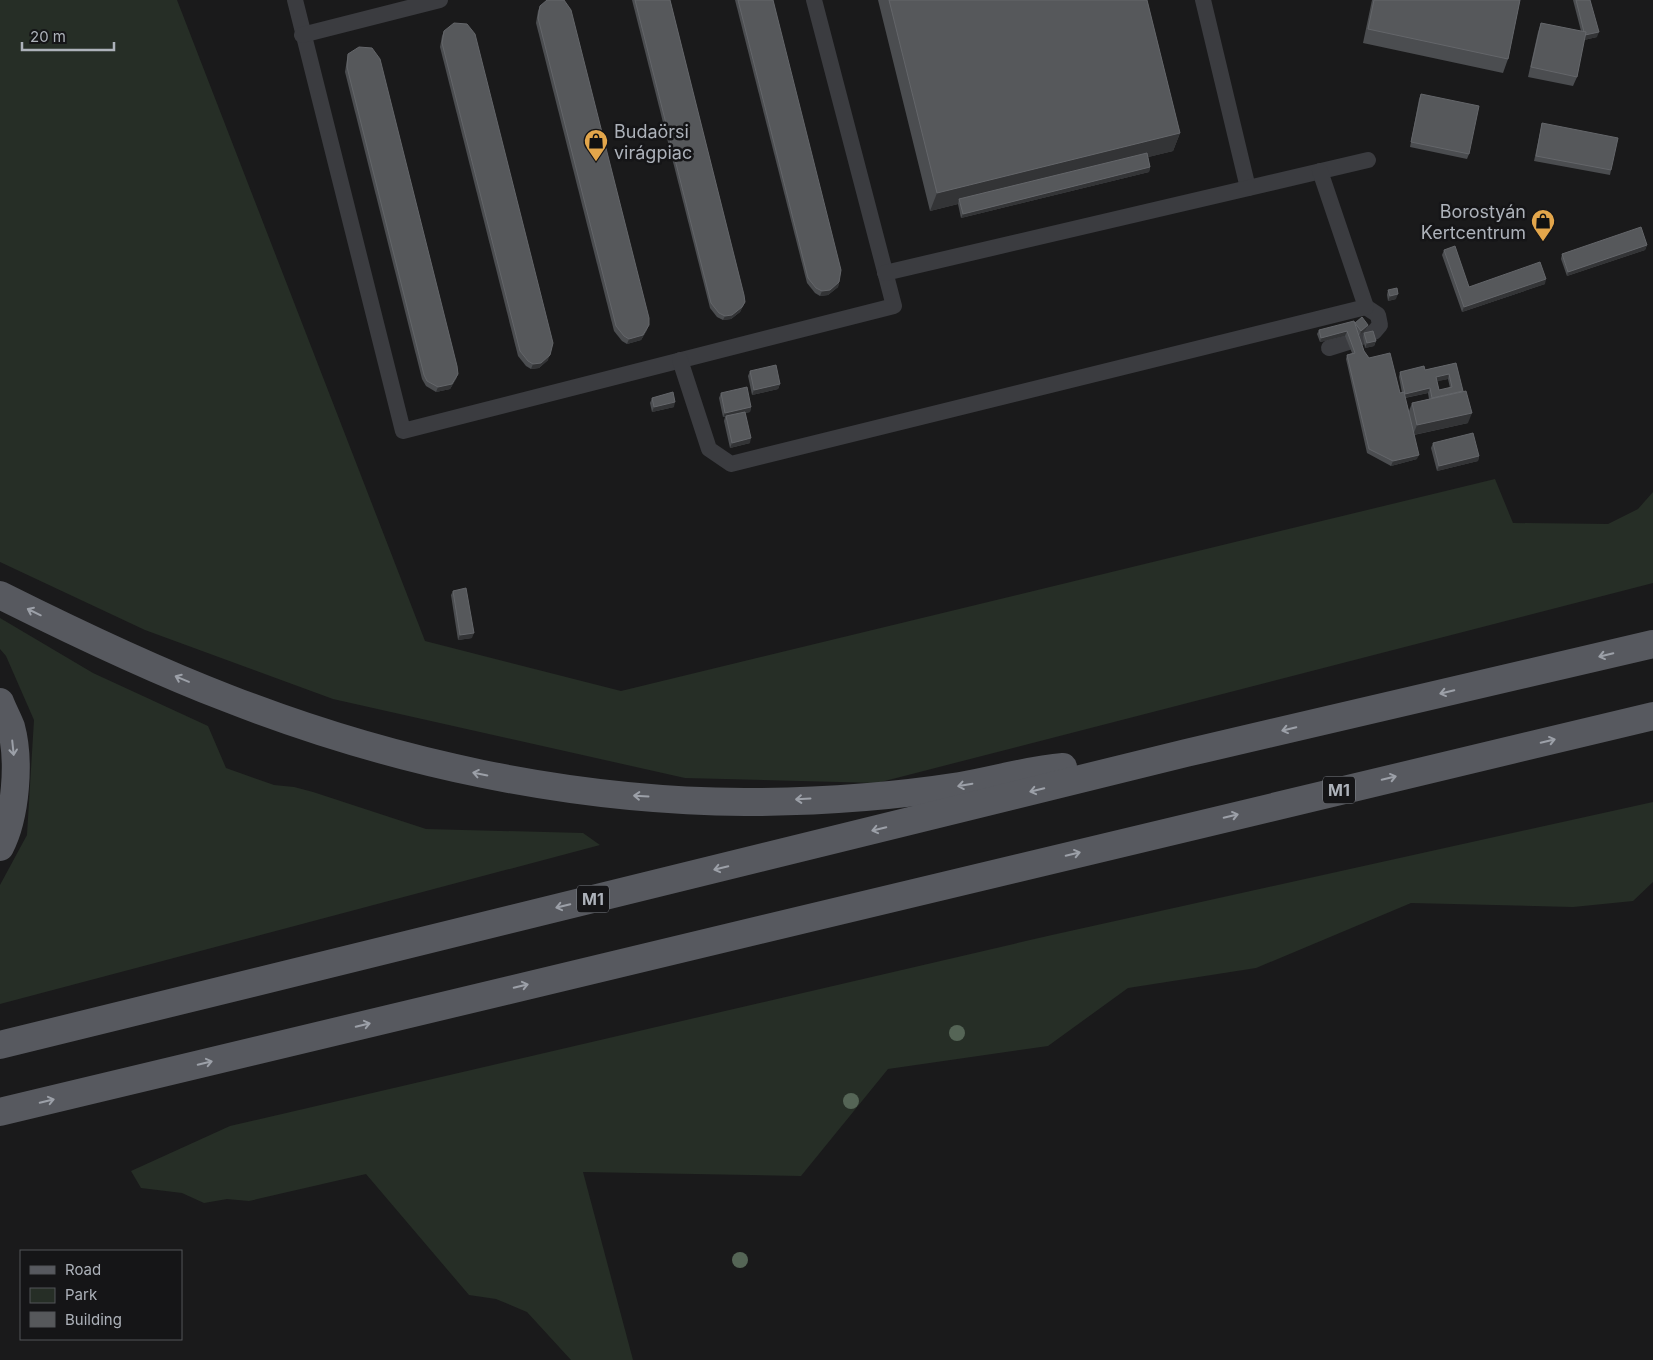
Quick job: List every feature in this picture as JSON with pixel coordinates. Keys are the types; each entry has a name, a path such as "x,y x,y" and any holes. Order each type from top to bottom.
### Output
{"main road":[{"path":"0,595 92,641 227,699 365,745 477,774 610,794 744,802 894,795 963,785 1052,768 1186,754"},
{"name":"M1","path":"0,1045 1186,754 1653,644"},
{"path":"0,702 11,728 16,782 6,834 0,847"},
{"name":"M1","path":"0,1112 1653,716"}],"lane":[{"path":"295,0 302,35 403,431 894,306 814,0"},
{"path":"302,35 440,0"},
{"path":"1203,0 1248,188"},
{"path":"885,273 1368,160"},
{"path":"1320,171 1366,307 1378,315 1380,325 1374,332 1329,348"},
{"path":"680,360 710,449 731,464 1366,307"}],"green space":[{"path":"0,0 177,0 425,641 621,691 1495,479 1513,523 1608,524 1638,509 1653,492 1653,583 877,783 685,778 333,699 145,630 0,562"},
{"path":"0,618 93,673 208,726 226,768 274,785 294,787 313,792 426,829 583,833 600,845 0,1004 0,885 27,835 34,720 6,656 0,649"},
{"path":"1653,802 1653,882 1633,901 1573,907 1411,903 1256,968 1128,988 1048,1046 888,1069 801,1176 583,1172 633,1360 571,1360 527,1312 496,1299 469,1295 366,1174 249,1201 227,1199 204,1203 182,1193 141,1188 131,1171 230,1126 1052,935"}],"building":[{"path":"547,0 564,0 571,10 649,318 649,325 643,335 629,339 616,326 538,18 540,6"},
{"path":"635,0 670,0 744,295 745,302 742,307 732,315 725,316 719,313 711,303"},
{"path":"738,0 773,0 841,270 839,282 830,290 822,291 816,288 808,278"},
{"path":"889,0 1147,0 1180,133 937,193"},
{"path":"1374,0 1520,0 1508,59 1368,29"},
{"path":"1576,0 1590,0 1599,32 1585,35 1586,32 1584,32"},
{"path":"454,23 467,24 475,34 553,343 550,355 541,363 533,364 520,351 442,43 444,31"},
{"path":"1541,23 1586,32 1577,77 1531,67"},
{"path":"359,47 372,48 380,59 457,366 458,374 452,384 438,387 427,381 424,375 347,67 348,54"},
{"path":"1421,94 1479,106 1469,154 1411,142"},
{"path":"1542,123 1618,138 1611,170 1536,156"},
{"path":"1147,153 1150,167 963,214 959,199"},
{"path":"1641,227 1647,245 1568,272 1562,254"},
{"path":"1455,246 1469,287 1540,262 1546,279 1464,307 1444,250"},
{"path":"1397,288 1398,294 1390,296 1388,290"},
{"path":"1362,317 1368,325 1361,331 1355,323"},
{"path":"1354,321 1364,351 1369,358 1390,353 1400,393 1404,392 1419,455 1393,461 1369,449 1347,355 1355,353 1347,331 1321,338 1319,330"},
{"path":"1373,331 1376,341 1367,343 1364,333"},
{"path":"1456,363 1463,391 1432,398 1430,388 1405,394 1400,372 1424,366 1425,370","holes":["1449,374 1452,387 1439,390 1436,377"]},
{"path":"776,365 780,384 754,390 750,371"},
{"path":"747,387 751,407 725,413 721,393"},
{"path":"1466,391 1472,413 1417,425 1412,403"},
{"path":"673,392 675,402 654,407 652,398"},
{"path":"745,412 751,438 732,443 726,416"},
{"path":"1473,433 1479,456 1439,466 1433,443"},
{"path":"466,588 474,633 460,635 453,591"}],"place":[{"name":"Budaörsi virágpiac","path":"596,162"},
{"name":"Borostyán Kertcentrum","path":"1543,242"}]}
